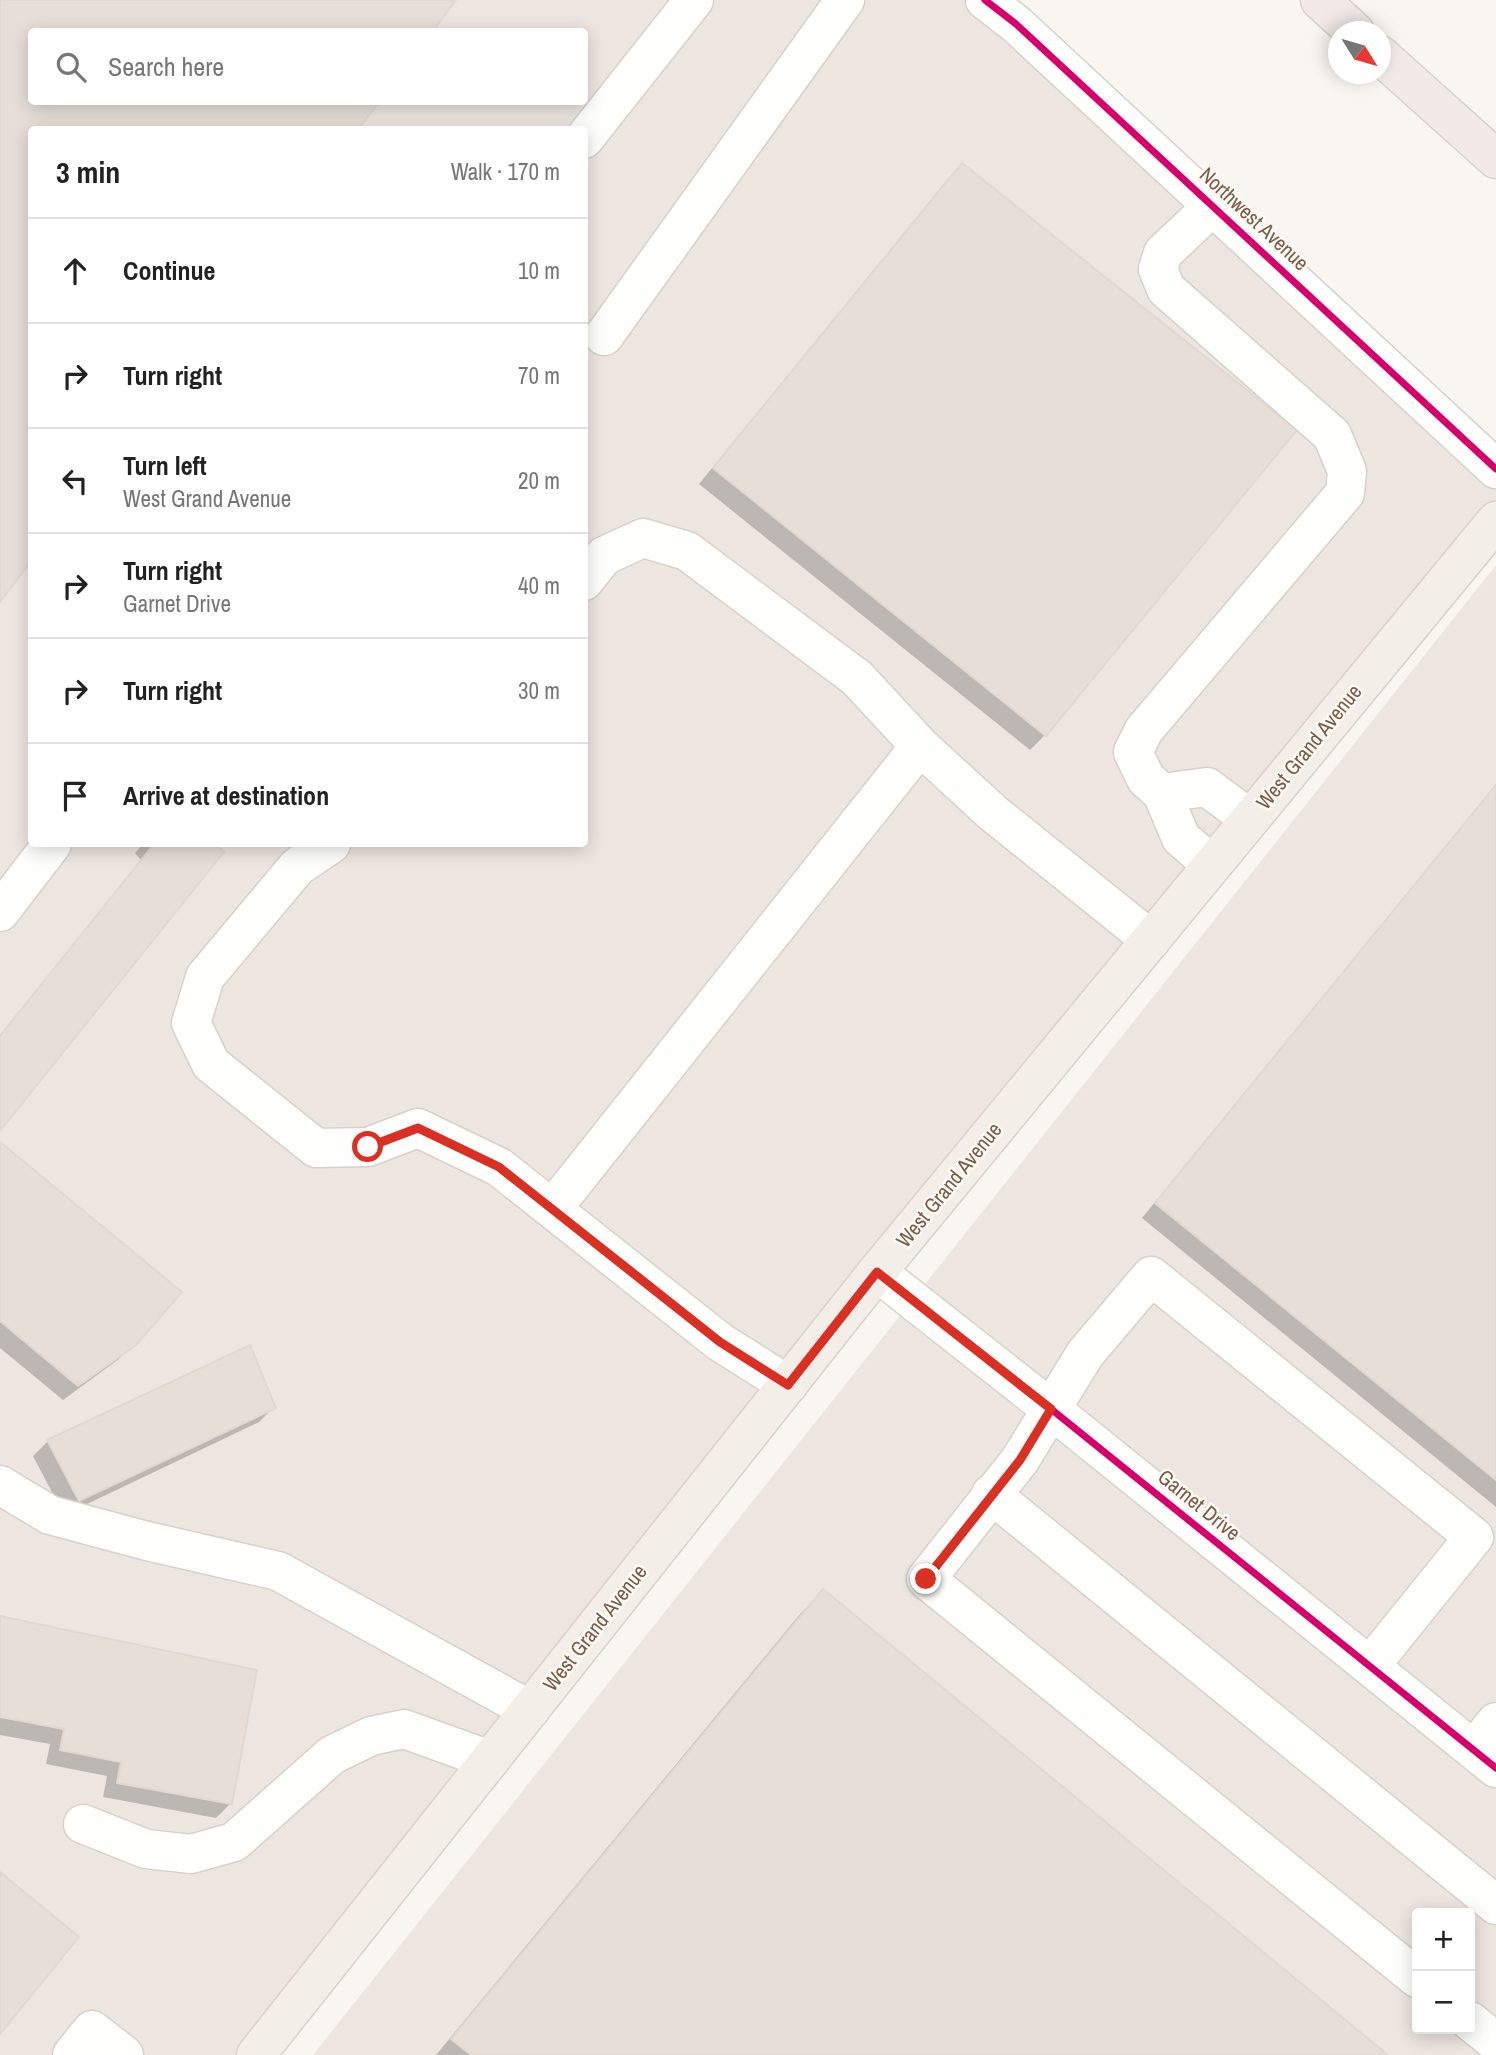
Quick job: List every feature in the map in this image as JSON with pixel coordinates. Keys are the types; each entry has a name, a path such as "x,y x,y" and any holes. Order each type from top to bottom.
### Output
{"highway":[{"path":"1320,0 1343,21"},
{"path":"1391,64 1496,159"}],"main road":[{"name":"West Grand Avenue","path":"256,2055 877,1272 1496,521"}],"street":[{"path":"588,134 694,0"},
{"path":"604,336 845,0"},
{"name":"Northwest Avenue","path":"985,0 1016,24 1214,205 1496,469"},
{"path":"1212,865 1181,838 1162,793 1146,779 1133,752 1144,730 1345,492 1347,471 1332,435 1166,289 1158,269 1163,253 1214,205"},
{"path":"588,576 604,556 643,538 687,551 857,678 920,746 993,813 1151,940"},
{"path":"553,1208 920,746"},
{"path":"1162,793 1207,788 1250,819"},
{"path":"0,912 50,847"},
{"path":"327,847 297,867 205,977 191,1023 211,1064 316,1148 368,1147 418,1128 499,1167 720,1342 788,1385"},
{"name":"Garnet Drive","path":"877,1272 1370,1666 1489,1747"},
{"path":"1370,1666 1474,1537 1150,1276 1085,1354 1020,1460 926,1579 1412,1974"},
{"path":"0,1485 50,1515 147,1541 278,1571 530,1710"},
{"path":"991,1494 1496,1905"},
{"path":"83,1824 146,1849 191,1854 234,1842 332,1755 371,1736 404,1729 490,1760"},
{"path":"1475,2025 1496,2042"},
{"path":"72,2055 92,2030 124,2055"}],"shaded area":[{"path":"0,0 984,0 1496,469 1496,521 247,2055 0,2055"},
{"path":"1496,565 1496,2055 313,2055"}],"building":[{"path":"0,0 456,0 435,28 28,28 28,105 377,105 361,126 28,126 28,565 0,602"},
{"path":"962,163 1297,430 1046,736 713,468"},
{"path":"1496,785 1496,1480 1155,1203"},
{"path":"152,847 218,847 224,852 0,1131 0,1036"},
{"path":"0,1142 182,1292 136,1345 78,1386 0,1321"},
{"path":"250,1345 276,1408 79,1501 47,1440"},
{"path":"823,1589 1388,2055 471,2055 451,2039"},
{"path":"0,1616 257,1670 232,1804 117,1783 121,1762 60,1750 64,1729 0,1717"},
{"path":"0,1872 79,1937 0,2034"}],"cycle path":[{"path":"985,0 1016,24 1496,469"},
{"path":"877,1272 1496,1768"}],"route":[{"path":"368,1147 418,1128 499,1167 720,1342 788,1385 877,1272 1051,1409 1020,1460 926,1579"}]}
